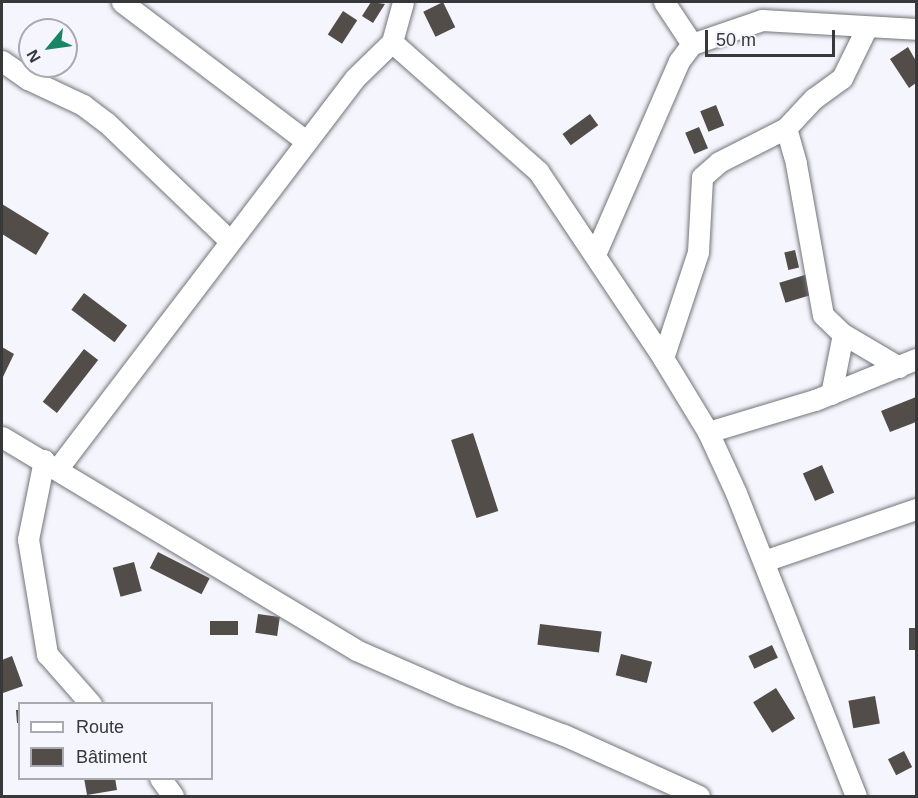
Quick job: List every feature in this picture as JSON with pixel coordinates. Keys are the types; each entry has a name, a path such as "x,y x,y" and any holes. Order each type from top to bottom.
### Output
{"street":[{"path":"122,2 306,141"},
{"path":"89,702 47,654 28,539 51,464 230,241 355,78 392,42 403,2"},
{"path":"664,2 692,44"},
{"path":"596,252 679,61 692,44 762,20 916,29"},
{"path":"663,358 698,252 702,177 719,162 786,128 814,98 842,78 867,27"},
{"path":"392,42 538,171 596,252 608,277 663,358 708,432 764,561 856,796"},
{"path":"2,61 28,79 83,105 107,123 230,241"},
{"path":"786,128 796,164 820,305 828,322 843,334 908,363"},
{"path":"831,394 843,334"},
{"path":"708,432 831,394 908,363"},
{"path":"2,437 51,464 117,508 356,650 459,695 564,735 699,796"},
{"path":"764,561 916,509"},
{"path":"161,780 173,796"}],"building":[{"path":"371,2 385,4 373,23 362,16"},
{"path":"443,2 455,27 436,37 423,12"},
{"path":"343,11 357,20 342,44 328,34"},
{"path":"908,47 916,61 916,83 909,88 890,59"},
{"path":"716,105 724,125 708,132 700,111"},
{"path":"590,114 598,125 571,145 562,134"},
{"path":"699,127 708,148 694,154 685,133"},
{"path":"2,204 49,233 36,255 2,234"},
{"path":"795,250 799,268 788,270 784,252"},
{"path":"808,274 814,294 785,303 779,283"},
{"path":"84,293 127,325 114,342 71,310"},
{"path":"2,347 14,354 2,379"},
{"path":"84,349 98,360 57,413 43,402"},
{"path":"916,397 916,422 890,432 881,411"},
{"path":"473,433 498,511 476,518 451,440"},
{"path":"822,465 834,492 815,501 803,474"},
{"path":"158,552 210,578 202,594 150,568"},
{"path":"134,562 142,591 121,597 113,568"},
{"path":"258,614 280,617 277,636 255,633"},
{"path":"210,621 238,621 238,635 210,635"},
{"path":"540,624 602,632 599,652 537,645"},
{"path":"909,628 916,628 916,650 909,650"},
{"path":"772,645 778,658 754,669 748,656"},
{"path":"621,654 652,662 647,683 616,675"},
{"path":"12,656 23,686 3,693 2,660"},
{"path":"776,688 795,719 772,733 753,702"},
{"path":"875,696 880,724 853,728 848,701"},
{"path":"904,751 912,767 896,775 888,759"},
{"path":"84,780 115,780 117,790 87,795"}]}
